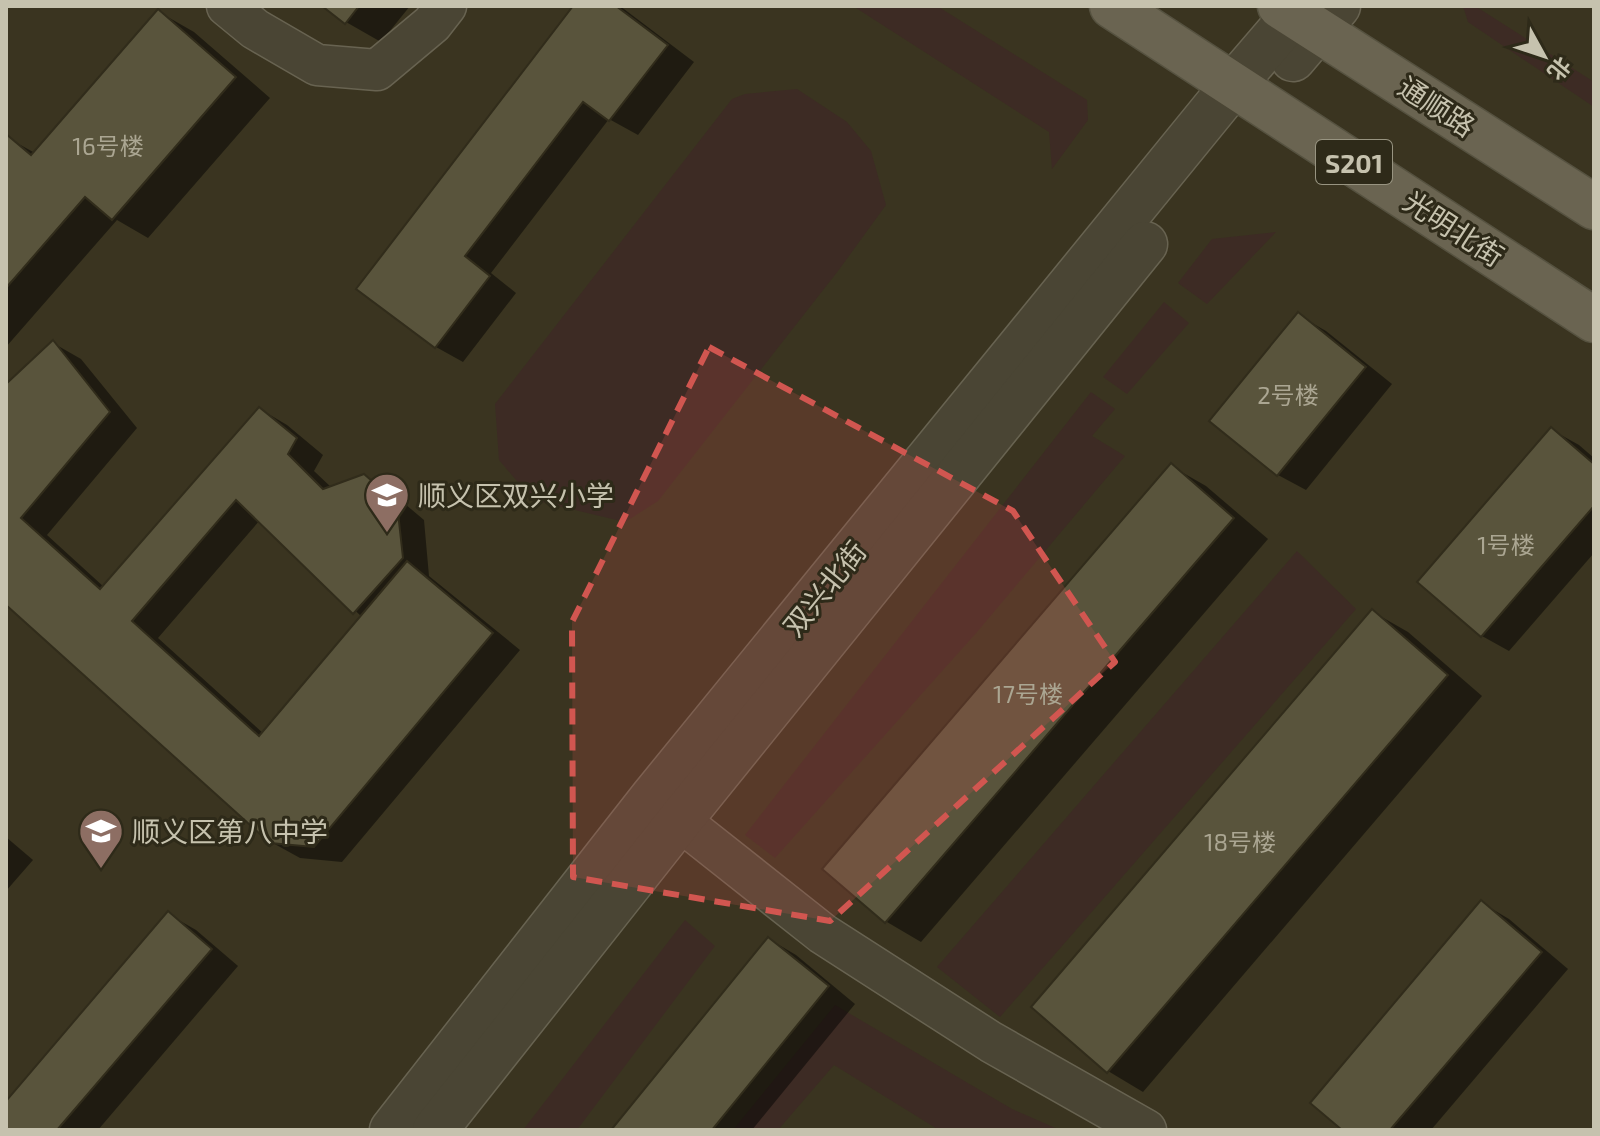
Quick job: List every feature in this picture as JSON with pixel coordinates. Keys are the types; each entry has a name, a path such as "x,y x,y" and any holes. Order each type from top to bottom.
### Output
{"main road":[{"name":"光明北街","path":"1112,6 1594,320"},
{"name":"通顺路","path":"1306,13 1594,207"}],"street":[{"path":"227,6 255,29 317,65 377,70 432,24 446,6"},
{"name":"双兴北街","path":"392,1130 666,809 1274,59 1306,13"},
{"path":"666,809 823,934 991,1042 1146,1130"},
{"name":"双兴北街","path":"435,1130 666,809"}],"highlighted area":[{"path":"709,347 1013,511 1115,662 830,921 573,877 572,622"}],"shaded area":[{"path":"853,6 937,6 1087,100 1088,120 1052,169 1049,132"},
{"path":"1463,6 1475,6 1594,82 1594,107 1468,22"},
{"path":"797,89 847,122 871,151 886,205 658,501 625,522 533,500 499,460 495,404 732,99 745,94"},
{"path":"1276,232 1207,304 1178,283 1212,239"},
{"path":"1164,302 1189,323 1127,394 1103,377"},
{"path":"1091,392 1115,409 1092,436 1125,456 977,632 775,858 745,835"},
{"path":"1297,551 1356,609 1000,1017 937,967"},
{"path":"685,920 715,946 577,1130 523,1130"},
{"path":"835,1005 1012,1109 1060,1130 939,1130 834,1065 778,1130 733,1130"}],"building":[{"path":"322,6 359,6 345,24"},
{"path":"573,6 616,6 668,45 609,121 583,102 465,256 490,276 435,348 356,289"},
{"path":"158,9 236,77 112,220 85,197 6,288 6,134 31,155"},
{"path":"1298,312 1366,367 1277,476 1209,421"},
{"path":"53,340 110,412 21,518 100,589 259,407 297,438 288,454 323,489 364,474 397,503 403,558 353,614 236,500 132,621 259,736 407,561 493,633 314,847 270,843 6,605 6,384"},
{"path":"1551,427 1594,464 1594,506 1481,637 1417,582"},
{"path":"1171,463 1234,518 885,923 822,869"},
{"path":"1372,609 1448,675 1107,1073 1031,1007"},
{"path":"1481,900 1542,952 1390,1130 1342,1130 1310,1103"},
{"path":"168,911 212,949 57,1130 6,1130 6,1101"},
{"path":"768,937 829,986 712,1130 611,1130"}],"place":[{"name":"顺义区双兴小学","path":"387,534"},
{"name":"顺义区第八中学","path":"101,870"}]}
